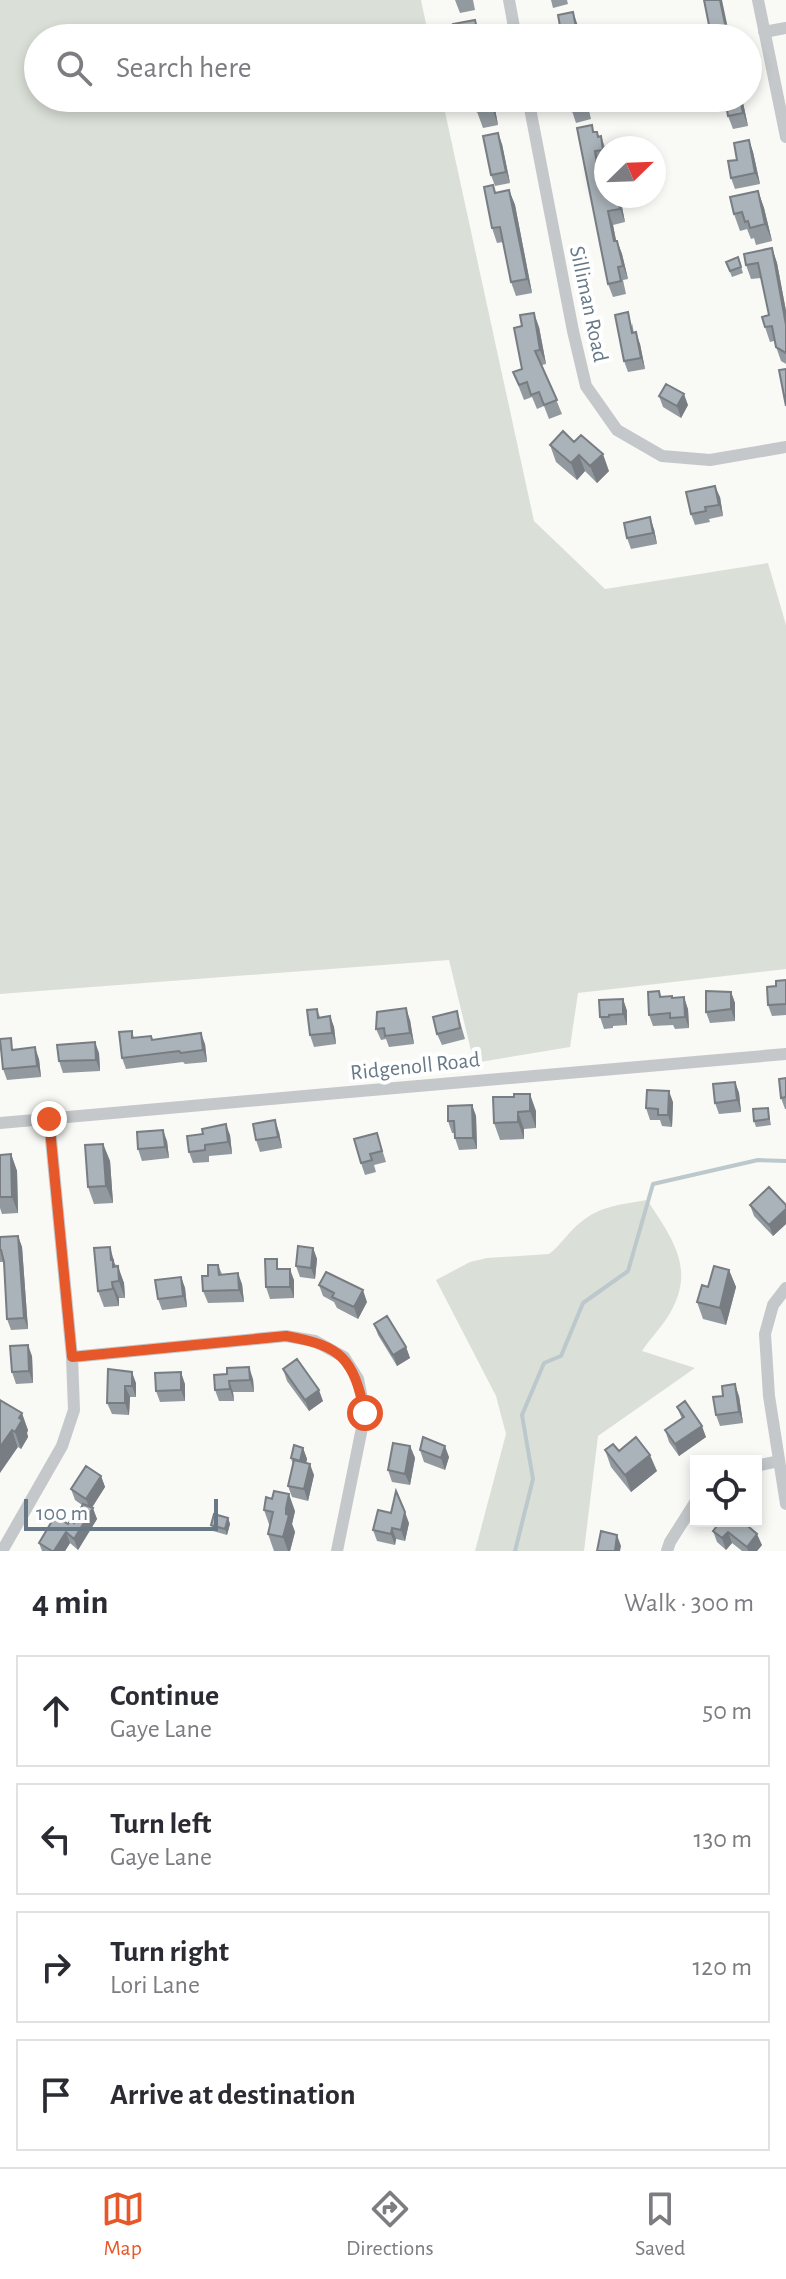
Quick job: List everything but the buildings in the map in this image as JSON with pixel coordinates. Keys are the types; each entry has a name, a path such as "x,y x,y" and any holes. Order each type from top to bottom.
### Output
{"street":[{"path":"509,0 513,24"},
{"path":"758,0 786,137"},
{"path":"764,32 786,28"},
{"name":"Silliman Road","path":"531,112 586,386 617,430 662,456 710,460 786,447"},
{"name":"Ridgenoll Road","path":"0,1123 786,1054"},
{"path":"2,1551 62,1446 74,1410 72,1357 49,1119"},
{"path":"786,1288 773,1305 765,1334 769,1396 786,1504"},
{"path":"72,1357 286,1336 315,1341 344,1357 358,1379 365,1413 337,1551"},
{"path":"762,1465 779,1461"},
{"path":"667,1551 690,1510"}],"shaded area":[{"path":"0,0 421,0 426,24 24,24 24,112 445,112 534,521 605,589 768,563 786,625 786,969 578,993 570,1047 474,1063 449,960 0,994"},
{"path":"647,1200 674,1244 681,1273 675,1304 642,1351 695,1368 598,1436 584,1551 475,1551 506,1434 496,1396 436,1280 470,1262 487,1258 549,1254 596,1212"}],"waterway":[{"path":"515,1551 533,1479 522,1415 544,1363 561,1356 583,1303 628,1271 653,1184 758,1160 786,1161"}],"route":[{"path":"49,1119 72,1357 286,1336 315,1341 344,1357 358,1379 365,1413"}]}
